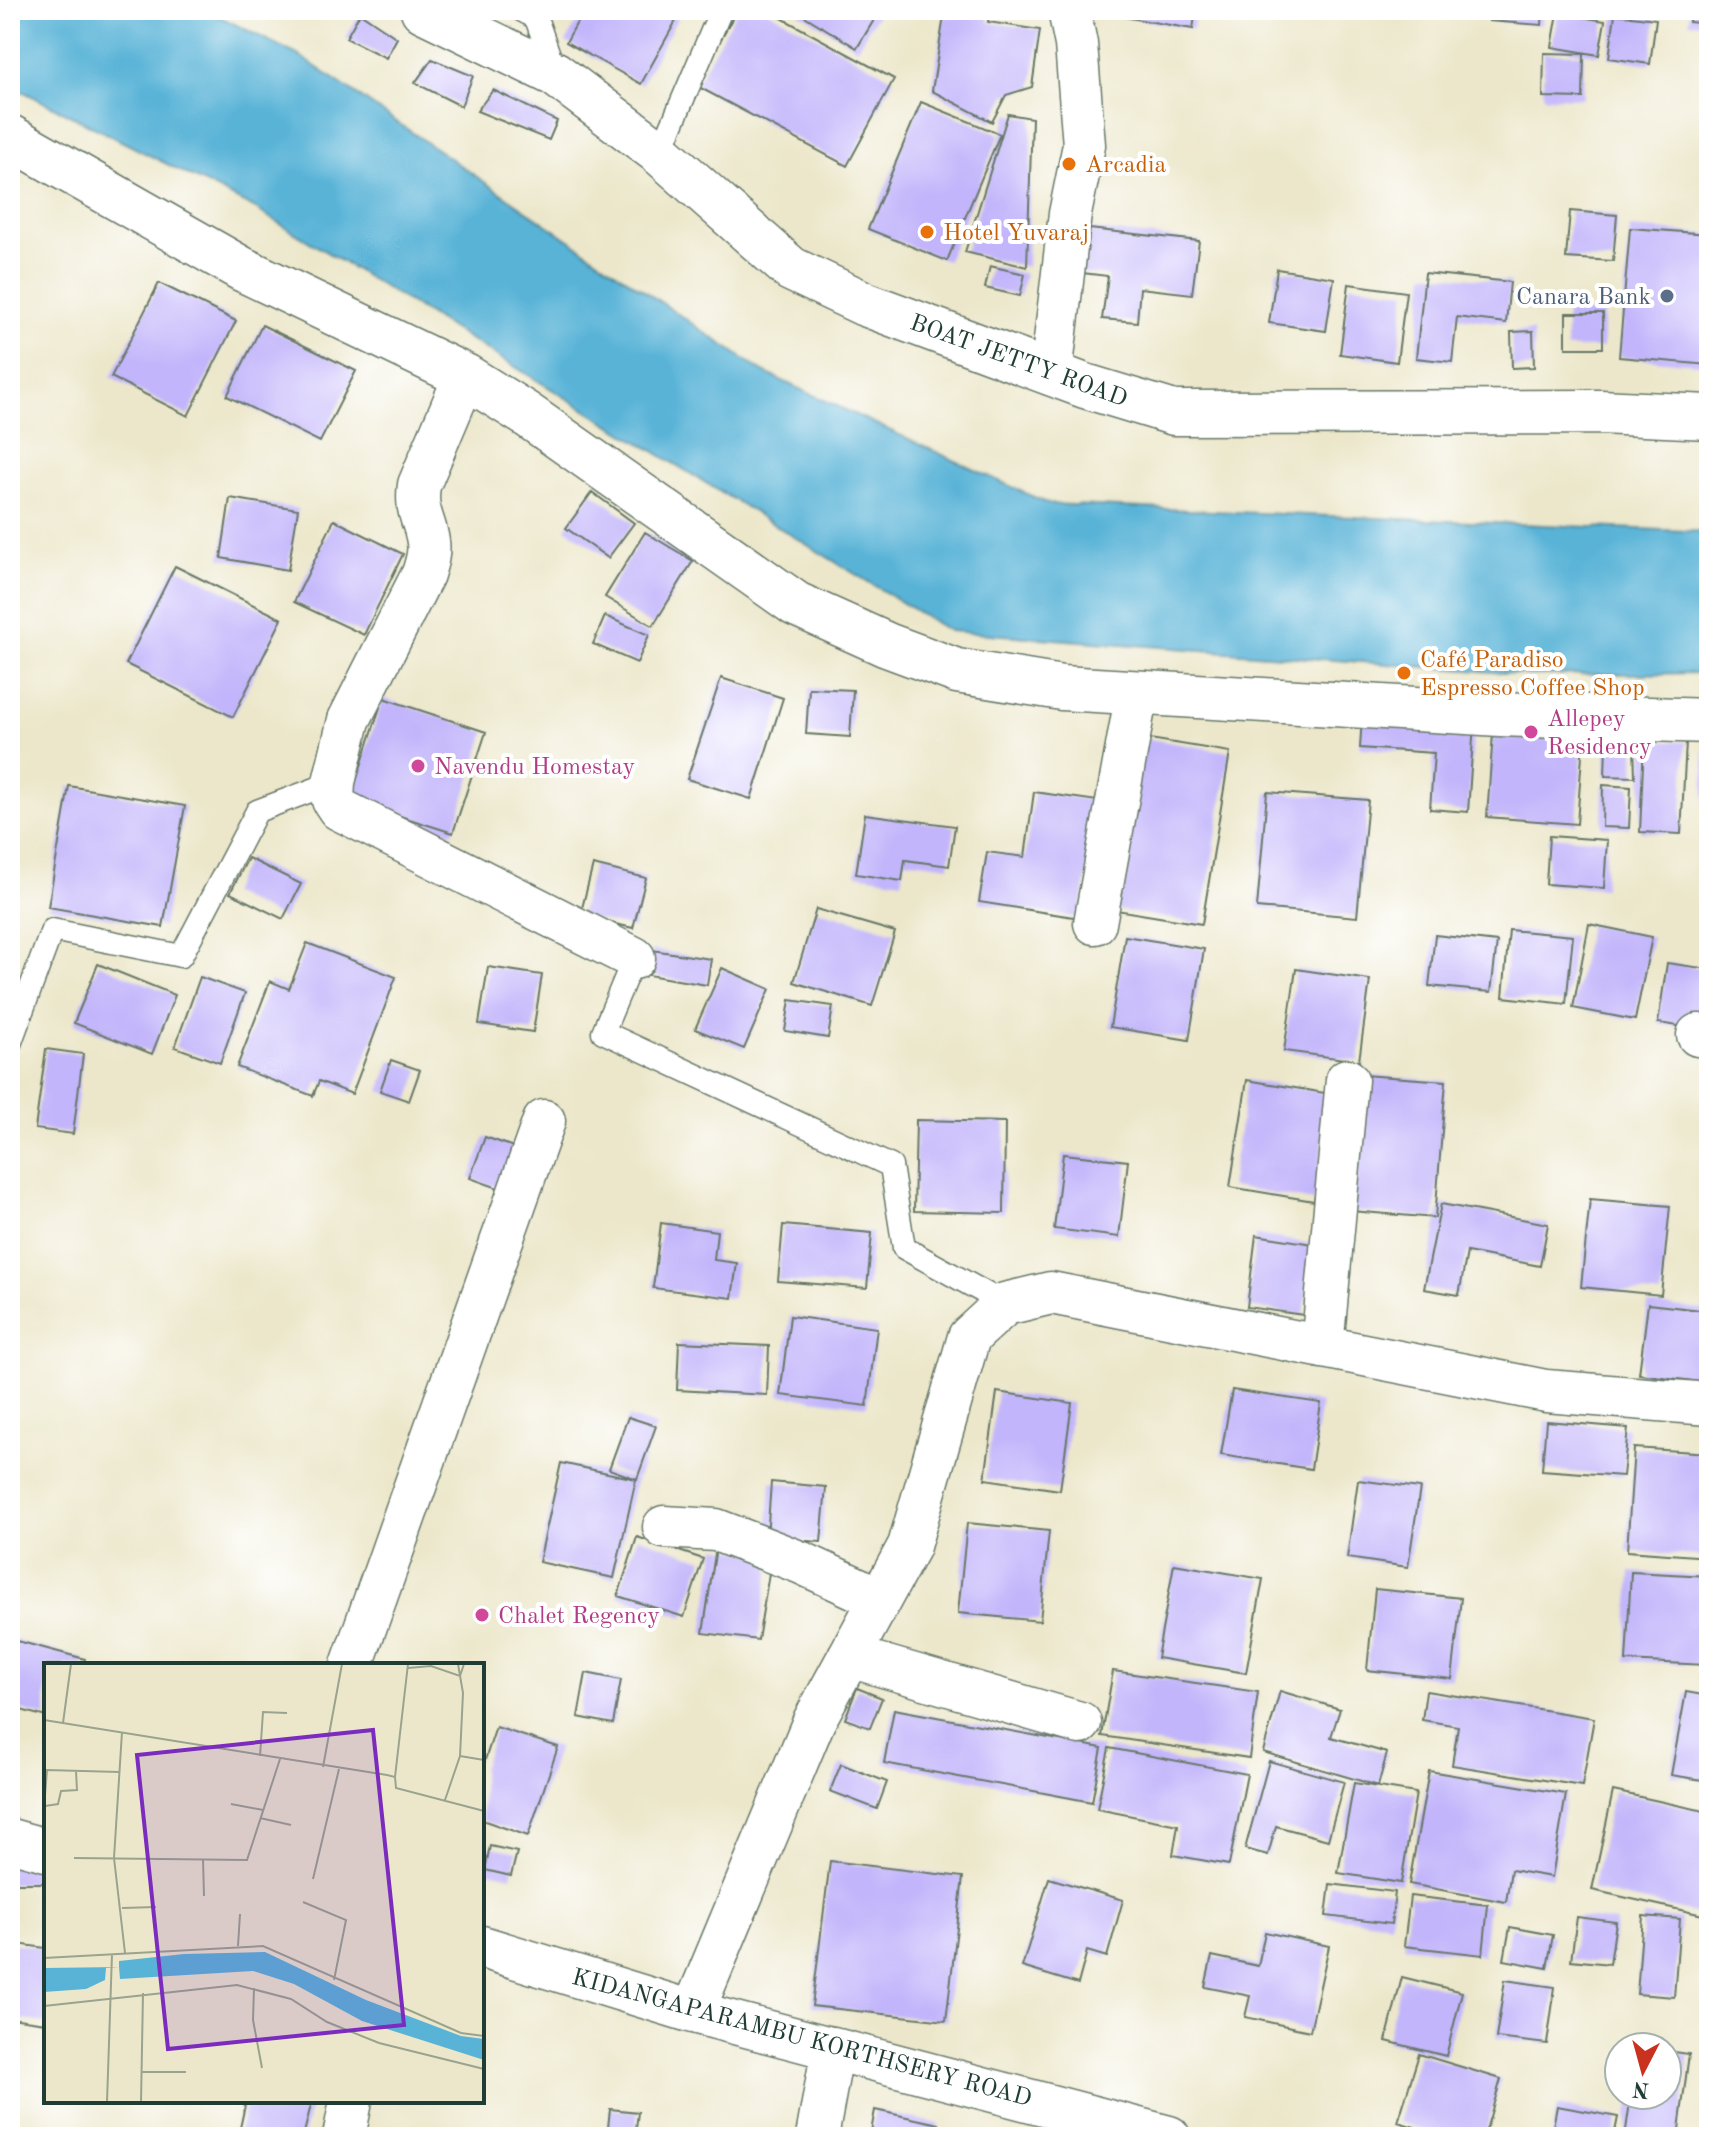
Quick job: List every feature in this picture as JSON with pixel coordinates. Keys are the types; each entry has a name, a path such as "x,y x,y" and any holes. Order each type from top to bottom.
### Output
{"main road":[{"name":"BOAT JETTY ROAD","path":"423,10 555,74 660,153 791,269 865,304 1051,374 1174,413 1600,412 1709,417"},
{"path":"10,137 242,269 465,376 526,414 796,604 887,645 957,671 1062,688 1500,714 1709,721"}],"street":[{"path":"1051,374 1070,214 1084,145 1076,44 1069,10"},
{"path":"465,376 419,485 417,501 428,542 428,559 349,720 334,782 333,800 339,809 634,958"},
{"path":"1095,923 1137,692"},
{"path":"1322,1347 1347,1080"},
{"path":"353,1663 544,1121"},
{"path":"693,2012 814,1721 909,1546 969,1337 1005,1304 1051,1293 1546,1391 1709,1404"},
{"path":"664,1527 716,1530 802,1563 880,1599"},
{"path":"849,1656 1080,1723"},
{"path":"10,1840 44,1849"},
{"name":"KIDANGAPARAMBU KORTHSERY ROAD","path":"484,1948 693,2012 1169,2137"},
{"path":"817,2137 833,2048"},
{"path":"344,2137 351,2103"}],"lane":[{"path":"660,153 721,10"},
{"path":"533,13 555,74"},
{"path":"10,1044 52,930 181,956 257,811 334,782"},
{"path":"634,958 603,1032 891,1166 904,1248 1005,1304"}],"water":[{"path":"10,10 206,10 300,56 763,372 1049,504 1709,532 1709,673 1533,675 949,631 254,208 10,85"}],"building":[{"path":"584,10 682,10 641,84 566,42"},
{"path":"737,10 767,10 894,79 847,166 695,85"},
{"path":"799,10 880,10 857,48"},
{"path":"945,10 990,10 988,22 1040,30 1032,87 1006,95 992,122 932,91"},
{"path":"1084,10 1196,10 1193,29"},
{"path":"1490,10 1543,10 1542,25 1489,21"},
{"path":"1690,10 1709,10 1709,24 1689,22"},
{"path":"360,13 397,38 386,58 346,38"},
{"path":"1558,13 1605,21 1599,55 1552,47"},
{"path":"1615,14 1656,19 1650,64 1609,58"},
{"path":"1544,53 1584,54 1583,98 1543,97"},
{"path":"432,59 473,76 461,106 415,83"},
{"path":"493,90 557,121 549,140 477,111"},
{"path":"921,102 1000,134 947,261 868,229"},
{"path":"1008,114 1032,118 1027,267 965,252"},
{"path":"1570,211 1617,215 1613,261 1566,258"},
{"path":"1071,227 1199,241 1192,294 1140,288 1137,322 1102,319 1108,276 1066,271"},
{"name":"Canara Bank","path":"1630,228 1709,234 1709,365 1619,357"},
{"path":"990,266 1025,274 1020,296 985,288"},
{"path":"1277,269 1334,278 1326,331 1269,323"},
{"path":"1425,273 1510,282 1506,323 1457,317 1452,362 1416,358"},
{"path":"159,283 236,321 188,416 111,377"},
{"path":"1349,284 1406,292 1397,362 1340,354"},
{"path":"1566,313 1603,313 1603,348 1566,348"},
{"path":"262,325 356,371 320,442 227,396"},
{"path":"1533,331 1534,367 1512,368 1511,332"},
{"path":"592,492 634,523 608,558 566,528"},
{"path":"230,498 298,509 288,570 221,558"},
{"path":"334,520 403,554 364,635 294,602"},
{"path":"645,532 693,561 653,626 605,597"},
{"path":"175,566 282,619 233,717 126,664"},
{"path":"605,616 649,635 637,663 593,644"},
{"path":"721,678 783,698 751,799 687,779"},
{"path":"809,688 853,690 850,737 806,734"},
{"name":"Navendu Homestay","path":"383,698 486,732 453,833 350,800"},
{"path":"1362,717 1474,723 1468,812 1430,809 1434,753 1360,748"},
{"path":"1493,733 1583,741 1577,824 1487,817"},
{"path":"1144,738 1230,752 1202,924 1116,910"},
{"path":"1644,741 1686,742 1681,834 1640,832"},
{"path":"1704,744 1709,744 1709,832 1704,832"},
{"path":"1606,745 1634,745 1635,777 1605,776"},
{"path":"1603,785 1631,787 1629,828 1602,827"},
{"path":"69,786 185,806 163,927 48,907"},
{"path":"1034,792 1098,801 1080,918 979,902 987,852 1025,857"},
{"path":"1267,792 1368,800 1357,917 1257,908"},
{"path":"865,814 955,826 949,866 905,860 902,881 856,874"},
{"path":"1549,836 1607,840 1604,888 1546,884"},
{"path":"248,858 301,884 283,919 230,893"},
{"path":"593,865 646,878 633,928 580,916"},
{"path":"816,909 895,932 872,1006 794,982"},
{"path":"1589,924 1652,937 1635,1020 1573,1008"},
{"path":"1509,930 1573,936 1566,1004 1503,997"},
{"path":"1435,935 1497,942 1491,992 1429,986"},
{"path":"1125,936 1204,949 1189,1040 1110,1027"},
{"path":"307,943 396,977 352,1094 319,1081 313,1096 237,1067 270,981 289,989"},
{"path":"652,950 711,959 707,985 648,975"},
{"path":"1667,963 1709,969 1706,1030 1658,1023"},
{"path":"98,964 175,995 152,1054 74,1023"},
{"path":"488,967 542,975 533,1032 479,1024"},
{"path":"722,968 770,989 744,1049 695,1029"},
{"path":"1296,969 1370,980 1359,1061 1284,1051"},
{"path":"200,977 245,993 220,1063 175,1047"},
{"path":"790,1000 833,1006 828,1038 785,1031"},
{"path":"46,1049 83,1054 73,1134 35,1129"},
{"path":"391,1060 420,1070 409,1101 380,1091"},
{"path":"1363,1075 1446,1081 1435,1218 1351,1211"},
{"path":"1247,1080 1331,1094 1314,1201 1230,1187"},
{"path":"916,1120 1005,1122 1004,1213 914,1211"},
{"path":"485,1137 525,1151 509,1192 470,1178"},
{"path":"1063,1154 1128,1161 1119,1237 1054,1229"},
{"path":"1590,1199 1670,1206 1661,1295 1581,1287"},
{"path":"1441,1204 1548,1224 1540,1266 1467,1252 1459,1295 1424,1289"},
{"path":"661,1223 717,1231 714,1260 737,1263 732,1298 653,1288"},
{"path":"783,1225 872,1233 867,1288 778,1281"},
{"path":"1256,1235 1313,1244 1304,1315 1247,1307"},
{"path":"1648,1304 1709,1311 1709,1383 1639,1374"},
{"path":"790,1316 877,1328 867,1406 780,1395"},
{"path":"679,1342 769,1346 767,1395 677,1390"},
{"path":"1232,1390 1321,1403 1311,1469 1221,1455"},
{"path":"997,1392 1072,1403 1060,1490 985,1479"},
{"path":"628,1417 656,1426 637,1479 609,1469"},
{"path":"1546,1421 1628,1428 1623,1476 1542,1470"},
{"path":"1634,1448 1709,1453 1709,1557 1627,1551"},
{"path":"561,1463 636,1479 614,1578 539,1562"},
{"path":"1358,1480 1420,1488 1408,1567 1347,1558"},
{"path":"771,1482 826,1487 821,1542 767,1538"},
{"path":"967,1523 1049,1531 1040,1621 958,1613"},
{"path":"637,1537 703,1559 684,1617 618,1596"},
{"path":"716,1547 772,1555 758,1640 703,1633"},
{"path":"1174,1564 1263,1579 1246,1673 1157,1658"},
{"path":"1631,1572 1709,1576 1707,1665 1626,1661"},
{"path":"1375,1589 1461,1598 1452,1679 1367,1670"},
{"path":"10,1639 85,1659 84,1663 44,1663 44,1716 10,1707"},
{"path":"1113,1671 1258,1692 1249,1758 1102,1736"},
{"path":"586,1673 621,1680 613,1724 578,1717"},
{"path":"857,1688 882,1698 870,1728 845,1719"},
{"path":"1280,1691 1340,1709 1331,1737 1387,1753 1378,1786 1263,1752"},
{"path":"1426,1691 1594,1718 1582,1786 1452,1765 1458,1726 1422,1720"},
{"path":"1686,1692 1709,1696 1709,1781 1671,1775"},
{"path":"894,1709 1102,1748 1092,1802 884,1763"},
{"path":"496,1727 558,1747 528,1836 484,1821 484,1763"},
{"path":"1109,1748 1247,1774 1229,1865 1173,1855 1178,1825 1097,1809"},
{"path":"1269,1761 1344,1782 1328,1840 1276,1826 1268,1855 1245,1849"},
{"path":"841,1764 887,1782 877,1809 830,1791"},
{"path":"1429,1771 1566,1794 1552,1877 1511,1870 1506,1902 1409,1884"},
{"path":"1354,1783 1416,1793 1401,1883 1338,1873"},
{"path":"1613,1791 1709,1812 1709,1889 1703,1915 1592,1890"},
{"path":"490,1846 517,1852 511,1876 485,1870"},
{"path":"830,1861 963,1877 946,2021 812,2006"},
{"path":"10,1864 44,1865 44,1883 10,1883"},
{"path":"1049,1878 1123,1900 1107,1957 1087,1951 1078,1984 1022,1967"},
{"path":"1330,1884 1395,1892 1391,1924 1326,1916"},
{"path":"1410,1896 1488,1905 1483,1955 1404,1946"},
{"path":"1643,1916 1680,1919 1674,1997 1637,1994"},
{"path":"1577,1917 1616,1922 1610,1964 1571,1960"},
{"path":"1510,1927 1553,1935 1547,1968 1504,1960"},
{"path":"1265,1932 1329,1946 1310,2031 1245,2017 1250,1996 1205,1987 1212,1956 1258,1966"},
{"path":"10,1943 44,1948 44,2023 10,2018"},
{"path":"1402,1977 1462,1992 1446,2056 1386,2041"},
{"path":"1505,1980 1555,1987 1547,2044 1496,2038"},
{"path":"1683,2053 1689,2054 1683,2099"},
{"path":"1419,2054 1501,2079 1484,2137 1448,2137 1398,2122"},
{"path":"246,2103 312,2103 303,2137 238,2137"},
{"path":"1557,2106 1618,2117 1614,2137 1551,2137"},
{"path":"610,2109 638,2112 635,2137 607,2137"},
{"path":"875,2110 939,2124 937,2137 870,2137"},
{"path":"1629,2111 1681,2111 1678,2137 1625,2137"},
{"path":"973,2131 1002,2135 1002,2137 972,2137"}],"place":[{"name":"Arcadia","path":"1069,164"},
{"name":"Hotel Yuvaraj","path":"927,232"},
{"name":"Canara Bank","path":"1667,296"},
{"name":"Café Paradiso Espresso Coffee Shop","path":"1404,673"},
{"name":"Allepey Residency","path":"1531,732"},
{"name":"Navendu Homestay","path":"418,766"},
{"name":"Chalet Regency","path":"482,1615"}]}
